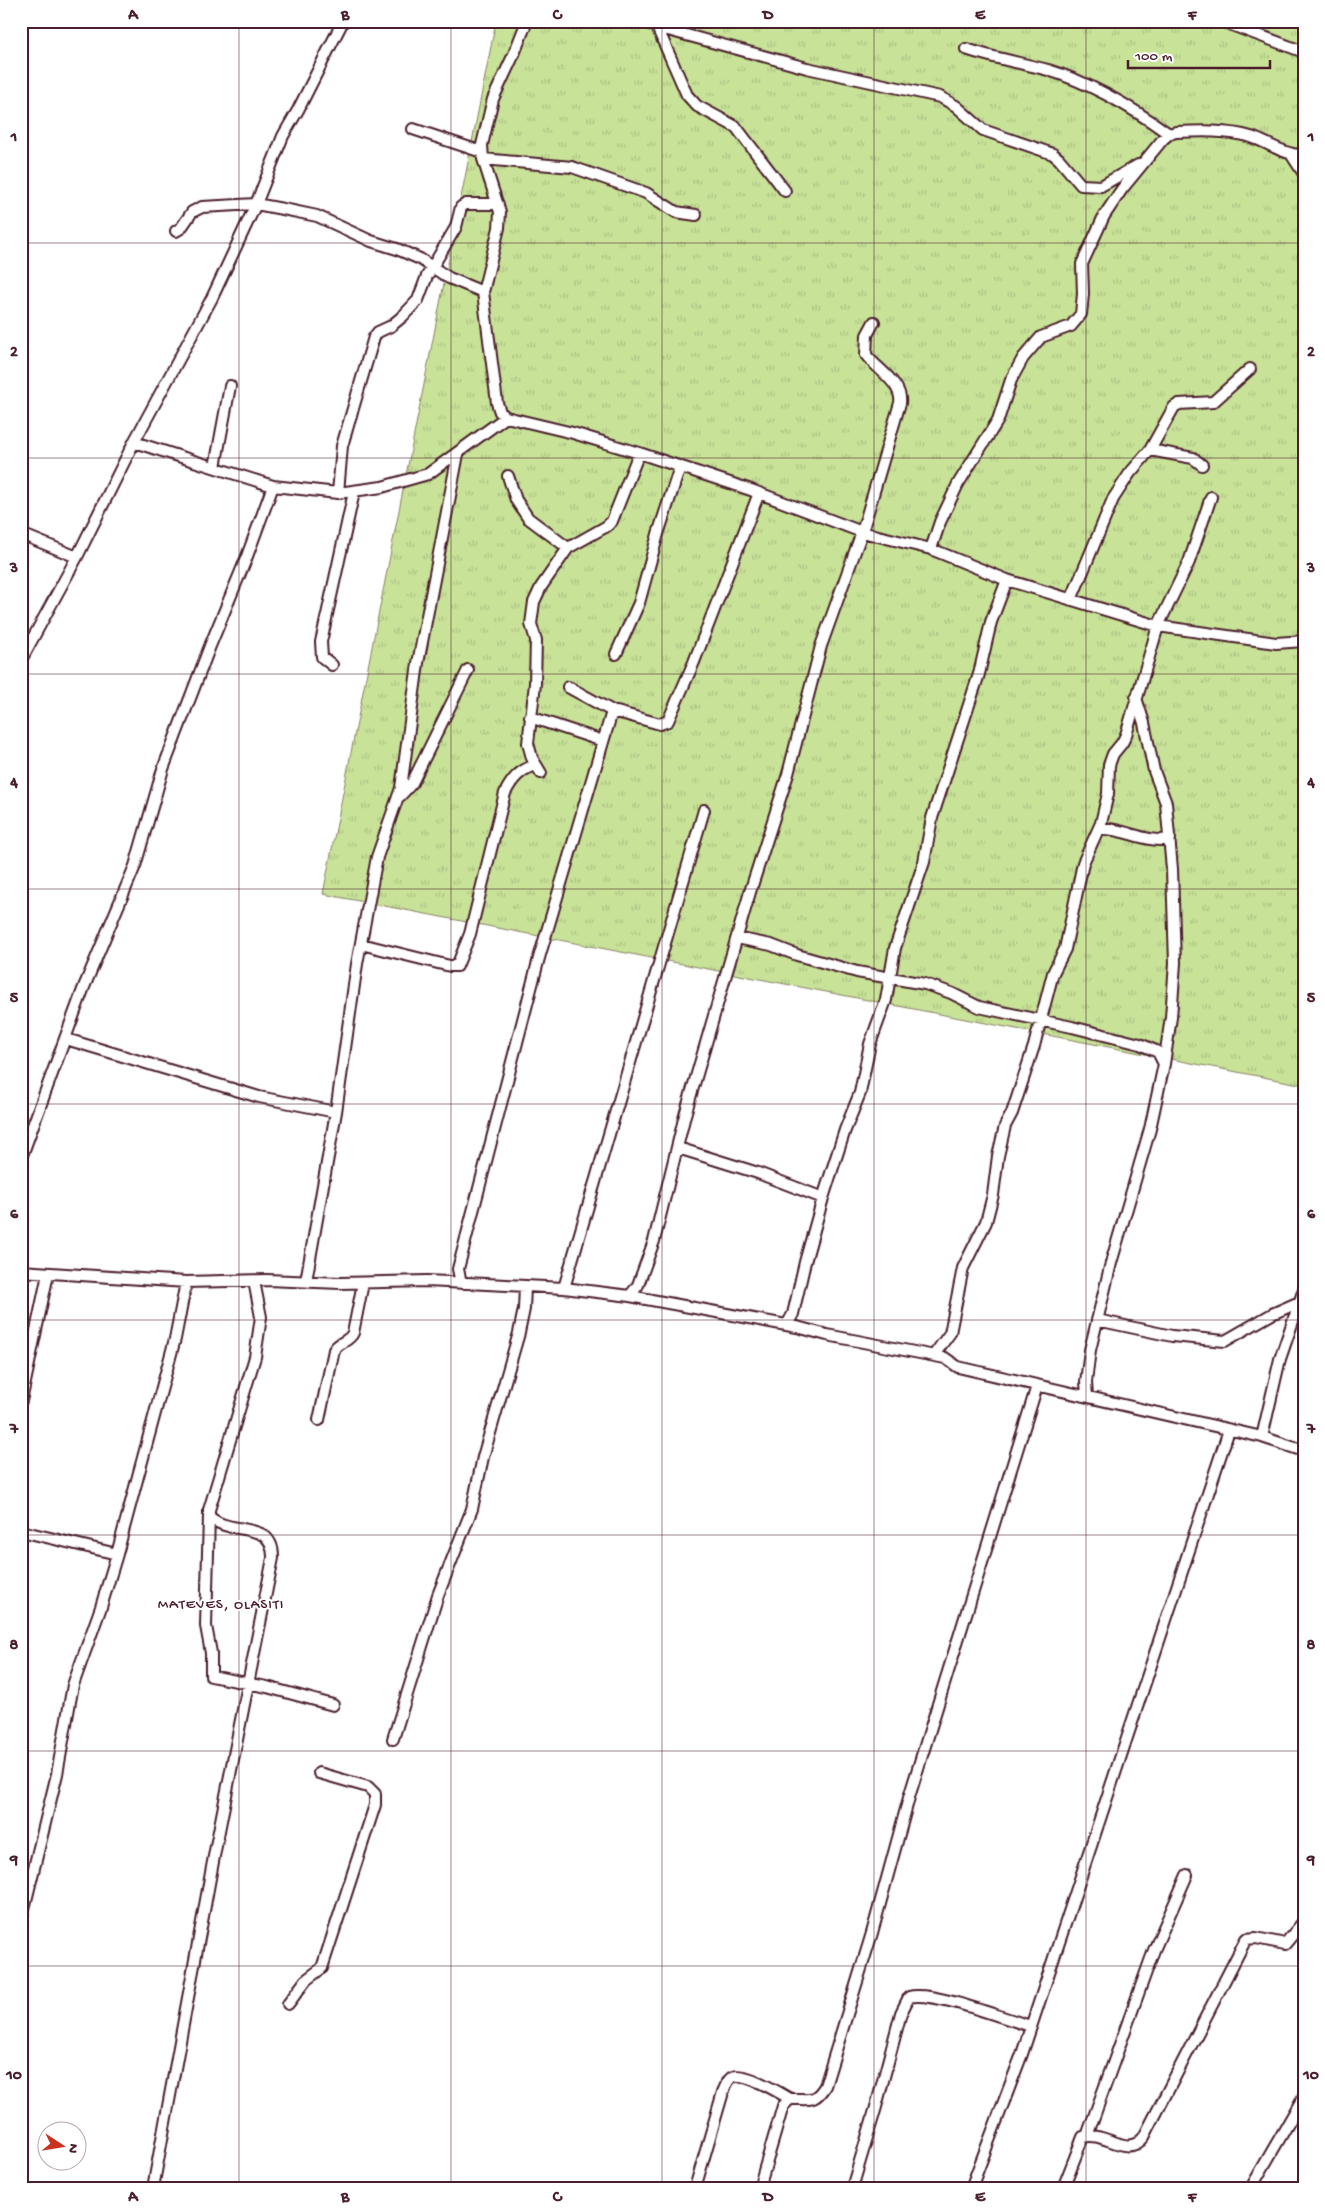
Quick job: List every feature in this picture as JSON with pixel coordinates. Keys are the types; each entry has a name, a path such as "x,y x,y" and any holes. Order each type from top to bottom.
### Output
{"street":[{"path":"21,660 77,557 134,442 212,298 256,204 282,136 298,110 343,21"},
{"path":"527,21 493,99 484,134 482,156 500,212 499,228 483,292 498,408 506,417 574,433 759,493 862,532 931,549 1007,580 1158,626 1276,643 1304,641"},
{"path":"641,21 806,68 881,82 940,97 956,106 983,130 1052,154 1059,159 1081,185 1093,187 1107,184 1145,160"},
{"path":"1222,21 1275,43 1304,52"},
{"path":"657,27 687,95 697,106 736,128 748,146 785,191"},
{"path":"966,49 1049,71 1074,81 1114,99 1169,134"},
{"path":"413,129 482,156 572,167 646,193 676,212 696,215"},
{"path":"931,549 940,522 958,484 998,420 1011,380 1023,358 1041,337 1071,326 1081,314 1083,260 1111,204 1145,160 1169,134 1192,131 1234,133 1271,145 1291,154 1299,155 1304,151"},
{"path":"1291,154 1304,174"},
{"path":"176,231 181,228 192,212 202,207 256,204 317,216 371,241 420,259 449,278 483,292"},
{"path":"338,493 342,446 374,337 378,332 391,326 413,307 421,294 427,276 456,227 463,205 498,204"},
{"path":"630,1296 641,1276 654,1241 688,1106 737,938 788,774 821,646 862,532 901,398 895,386 866,355 867,336 874,322"},
{"path":"1071,600 1113,499 1130,473 1150,450 1176,406 1213,402 1250,369"},
{"path":"215,467 230,386"},
{"path":"134,442 273,486 338,493 354,492 428,474 458,454 506,417"},
{"path":"1150,450 1193,458 1202,465"},
{"path":"306,1281 336,1112 361,944 377,857 386,827 399,797 418,663 458,454"},
{"path":"361,944 450,966 457,966 470,934 505,793 511,782 520,772 538,769 528,743 535,684 534,662 536,644 531,618 537,596 568,548 607,526 612,521 639,454"},
{"path":"616,654 639,603 658,534 680,467"},
{"path":"508,476 516,500 528,518 568,548"},
{"path":"21,1158 98,951 135,866 163,769 273,486"},
{"path":"332,665 322,657 321,642 354,492"},
{"path":"568,688 614,712 660,724 668,721 694,662 759,493"},
{"path":"934,1355 950,1333 963,1268 986,1222 993,1195 1002,1137 1034,1046 1053,973 1064,949 1082,863 1099,829 1108,794 1109,765 1113,754 1126,735 1158,626 1189,562 1210,497"},
{"path":"21,534 77,557"},
{"path":"788,1325 793,1314 823,1198 845,1130 857,1100 866,1060 886,1000 895,948 922,868 934,812 979,674 991,622 1007,580"},
{"path":"399,797 412,783 468,670"},
{"path":"1087,1396 1088,1369 1111,1263 1150,1129 1164,1064 1171,1017 1175,963 1170,839 1166,803 1154,771 1144,723 1136,698"},
{"path":"462,1283 458,1269 486,1154 547,930 603,741 611,715 614,712"},
{"path":"530,717 603,741"},
{"path":"564,1288 704,810"},
{"path":"1099,829 1111,829 1157,841 1170,839"},
{"path":"737,938 771,945 797,955 849,970 940,989 979,1007 1079,1028 1152,1048 1160,1055 1164,1064"},
{"path":"66,1039 259,1097 336,1112"},
{"path":"678,1148 758,1173 823,1198"},
{"path":"21,1271 186,1282 462,1283 564,1288 630,1296 788,1325 934,1355 946,1358 958,1367 1262,1437 1304,1451"},
{"path":"21,1402 48,1274"},
{"path":"254,1281 261,1317 258,1338 240,1411 209,1510 206,1626 210,1653 210,1674 216,1678 333,1705"},
{"path":"21,1921 57,1774 73,1685 101,1607 117,1554 175,1338 186,1282"},
{"path":"318,1420 334,1350 336,1346 349,1339 353,1333 363,1283"},
{"path":"393,1738 438,1595 456,1545 468,1523 472,1510 483,1457 519,1333 524,1309 525,1287"},
{"path":"1262,1437 1280,1359 1304,1289"},
{"path":"1098,1320 1172,1336 1225,1341 1272,1314 1301,1301"},
{"path":"695,2188 723,2092 730,2078 734,2076 759,2082 790,2099 812,2099 819,2096 825,2086 872,1933 910,1794 1037,1386"},
{"path":"971,2188 1031,2026 1229,1430"},
{"path":"153,2188 214,1851 274,1548 271,1542 263,1535 220,1525 209,1516"},
{"path":"21,1531 117,1554"},
{"path":"288,2004 306,1980 322,1968 375,1805 375,1794 368,1787 319,1772"},
{"path":"1087,2136 1154,1950 1186,1875"},
{"path":"1063,2188 1083,2137 1087,2136 1126,2146 1139,2143 1176,2078 1246,1939 1250,1937 1285,1944 1304,1921"},
{"path":"852,2188 876,2108 901,2013 909,1997 925,1995 1031,2026"},
{"path":"1251,2188 1304,2096"},
{"path":"759,2188 783,2106 790,2099"}],"green space":[{"path":"496,21 1304,21 1304,1085 323,894"}],"district":[{"name":"MATEVES, OLASITI","path":"221,1605"}]}
